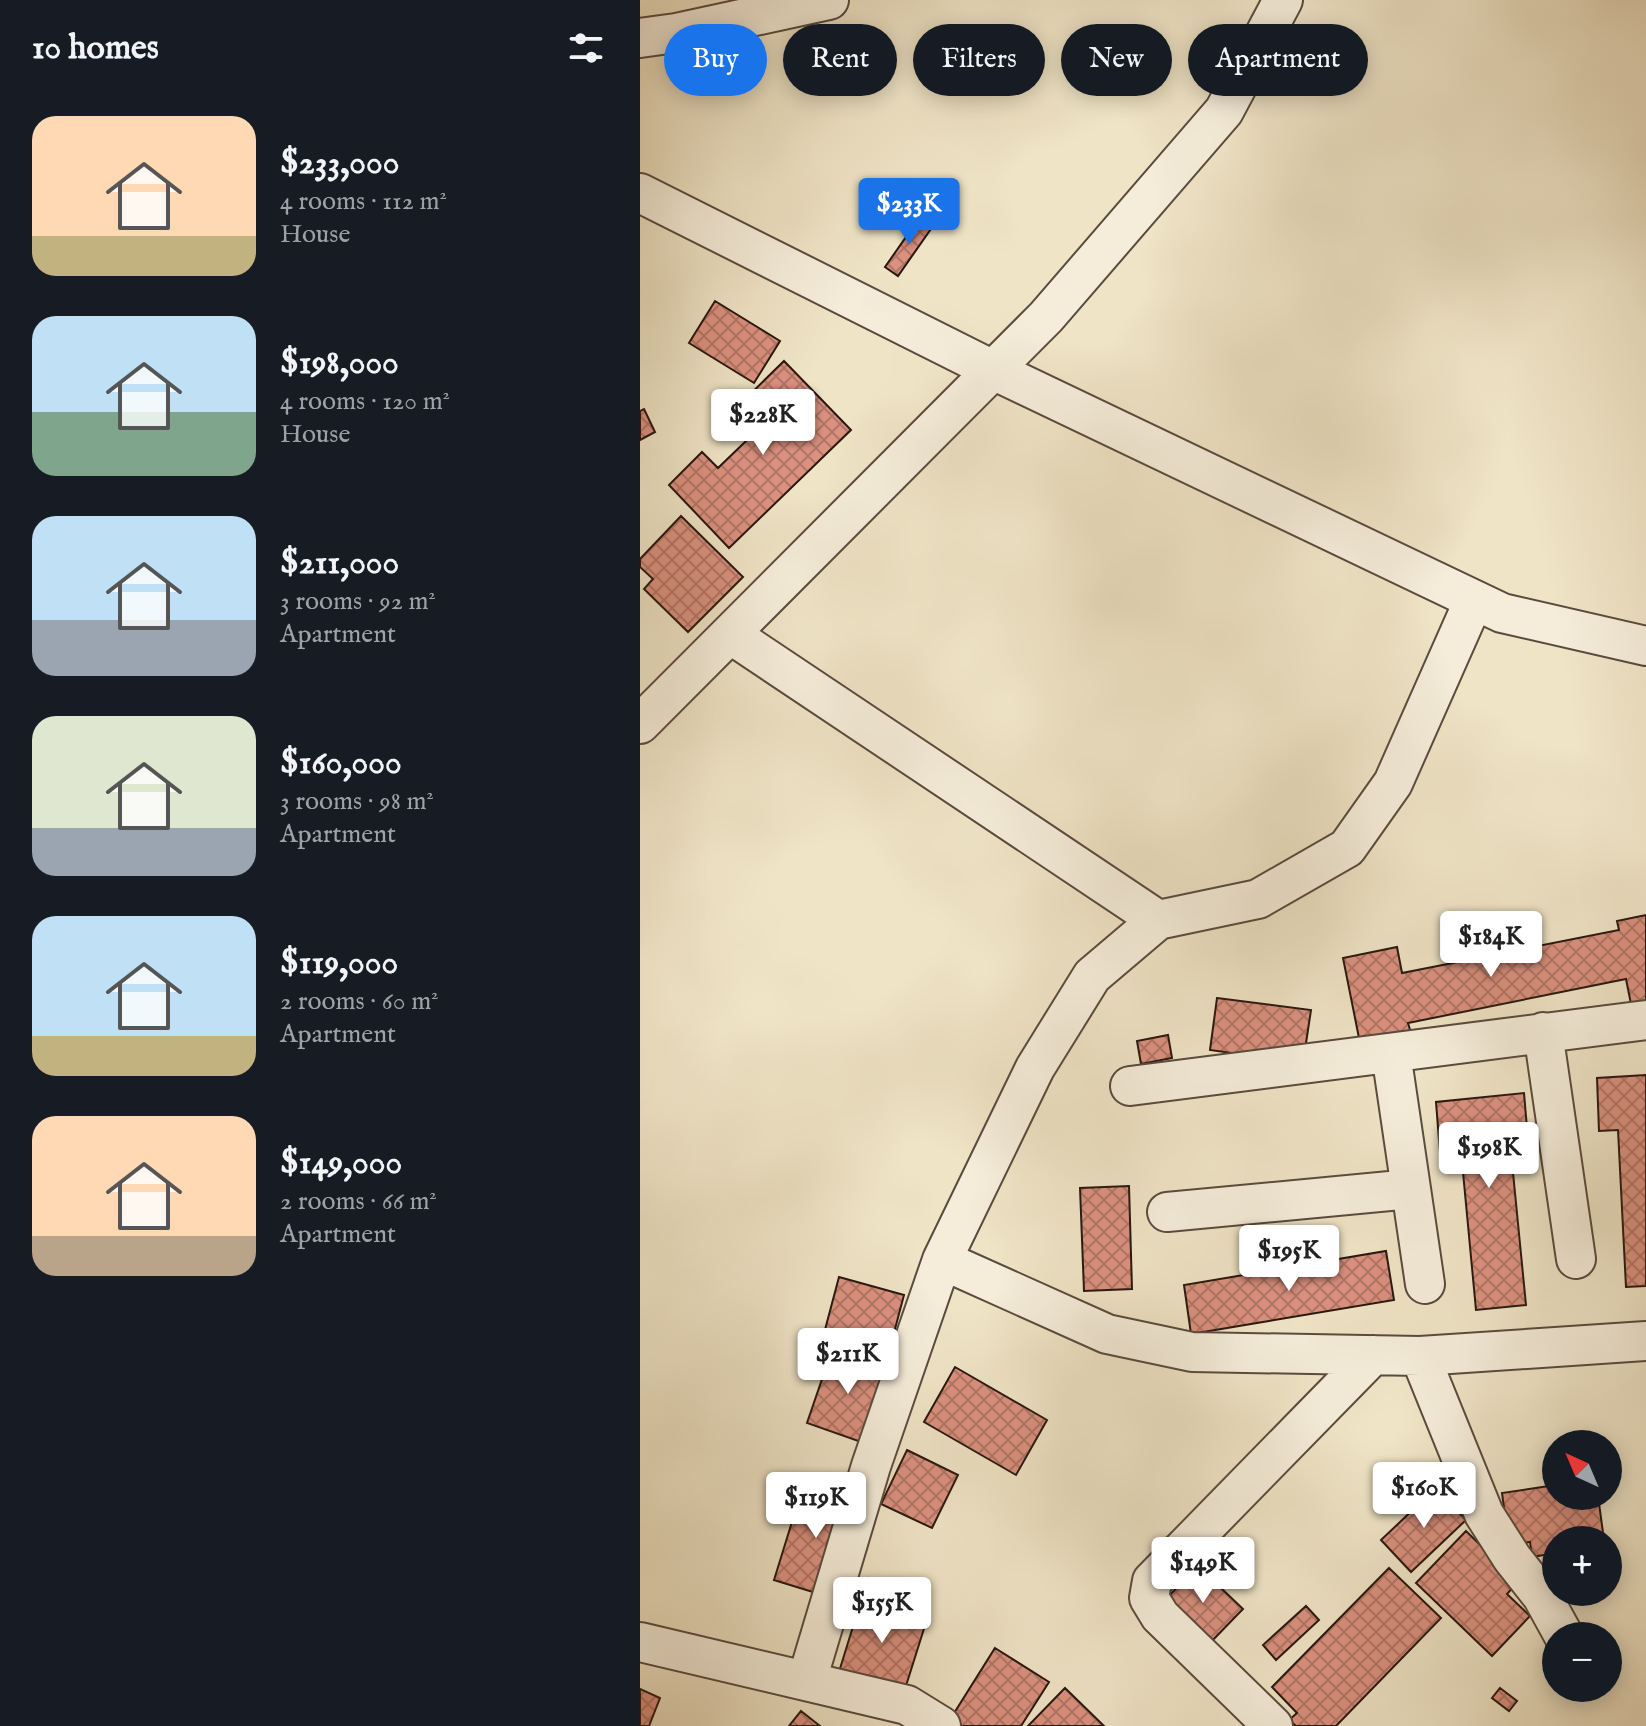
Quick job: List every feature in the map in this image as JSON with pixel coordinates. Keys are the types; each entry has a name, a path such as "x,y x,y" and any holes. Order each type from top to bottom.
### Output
{"street":[{"path":"640,38 829,0"},
{"path":"640,724 1046,317 1224,111 1283,0"},
{"path":"640,193 993,370 1502,613 1646,646"},
{"path":"807,1680 871,1466 942,1260 1035,1068 1092,976 1158,920 1258,899 1347,848 1393,783 1474,600"},
{"path":"730,634 1158,920"},
{"path":"1130,1086 1646,1020"},
{"path":"1543,1032 1576,1259"},
{"path":"1391,1053 1425,1284"},
{"path":"1167,1212 1411,1189"},
{"path":"942,1260 1107,1334 1192,1352 1420,1356 1646,1341"},
{"path":"1273,1726 1160,1616 1149,1598 1152,1581 1373,1355"},
{"path":"1420,1356 1484,1514 1512,1558 1542,1596 1556,1622"},
{"path":"640,1642 907,1705 941,1726"}],"building":[{"path":"920,217 933,226 898,276 885,267"},
{"path":"715,301 780,341 754,383 689,343"},
{"path":"784,361 851,430 729,548 669,485 702,452 718,468 776,412 768,405 754,418 740,404"},
{"path":"644,409 655,432 640,440 640,411"},
{"path":"681,516 743,577 688,632 644,589 653,579 640,567 640,559"},
{"path":"1646,915 1646,1001 1631,1004 1626,979 1408,1023 1411,1033 1360,1043 1343,958 1397,947 1402,973 1619,930 1617,921"},
{"path":"1217,998 1311,1010 1303,1063 1210,1050"},
{"path":"1168,1035 1172,1058 1141,1064 1137,1041"},
{"path":"1646,1075 1646,1286 1626,1287 1618,1130 1599,1131 1597,1078"},
{"path":"1524,1093 1528,1140 1510,1142 1526,1305 1476,1310 1461,1151 1440,1153 1436,1102"},
{"path":"1129,1186 1132,1289 1084,1291 1080,1188"},
{"path":"1386,1251 1394,1300 1191,1334 1184,1285"},
{"path":"839,1277 904,1295 887,1359 822,1341"},
{"path":"832,1350 889,1369 864,1443 807,1423"},
{"path":"955,1367 1047,1420 1016,1475 924,1422"},
{"path":"907,1450 958,1475 932,1528 881,1504"},
{"path":"804,1483 859,1500 829,1597 774,1580"},
{"path":"1542,1487 1542,1510 1600,1510 1602,1526 1542,1526 1542,1555 1532,1557 1530,1542 1509,1545 1502,1493"},
{"path":"1436,1488 1466,1520 1411,1572 1381,1540"},
{"path":"1466,1531 1518,1582 1507,1594 1530,1616 1492,1656 1416,1583"},
{"path":"1198,1566 1243,1609 1208,1645 1164,1601"},
{"path":"1389,1568 1441,1618 1336,1726 1296,1726 1289,1720 1297,1713 1272,1687"},
{"path":"868,1578 914,1593 909,1610 928,1616 899,1708 834,1688"},
{"path":"1306,1606 1319,1620 1276,1660 1263,1645"},
{"path":"995,1648 1049,1682 1021,1726 946,1726"},
{"path":"1065,1688 1104,1726 1028,1726"},
{"path":"1500,1688 1517,1701 1509,1711 1492,1698"},
{"path":"640,1689 660,1698 649,1726 640,1726"},
{"path":"801,1711 820,1726 789,1726"}]}
